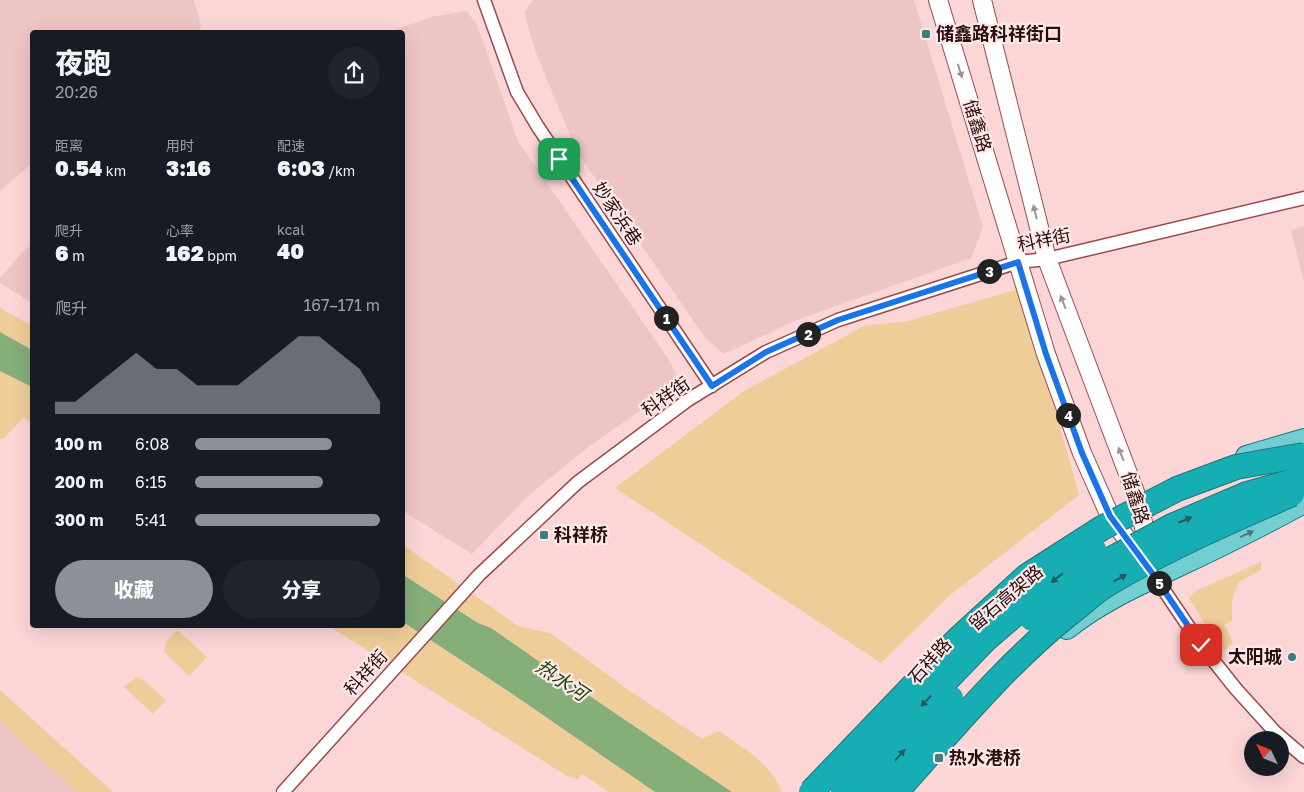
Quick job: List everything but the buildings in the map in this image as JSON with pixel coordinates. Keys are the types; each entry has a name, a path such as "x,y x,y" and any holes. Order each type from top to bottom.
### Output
{"highway":[{"name":"留石高架路","path":"811,792 958,639 1027,576 1102,528 1177,489 1236,467 1304,456"},
{"name":"留石高架路","path":"843,792 986,639 1096,548 1159,514 1230,482 1304,456"},
{"name":"留石高架路","path":"868,792 972,674 1032,618 1106,562 1172,526 1247,494 1304,478"},
{"path":"896,792 1006,670 1051,629 1104,586 1162,554 1304,488"}],"main road":[{"name":"石祥路","path":"817,792 955,632 1028,567 1176,478 1304,439"},
{"path":"892,792 946,731 1018,668 1080,619 1155,577 1264,526 1304,503"}],"street":[{"name":"妙家浜巷","path":"484,0 517,92 538,127 712,386"},
{"name":"储鑫路","path":"938,0 1046,354 1082,453 1110,516 1155,577"},
{"name":"储鑫路","path":"982,0 1047,259 1138,500 1155,577"},
{"name":"科祥街","path":"283,792 479,575 578,482 688,400 766,352 838,320 1018,262 1047,259 1304,198"},
{"path":"1155,577 1201,645 1236,689 1275,732 1304,757"}],"shaded area":[{"path":"0,0 194,0 201,26 200,30 30,30 30,165 0,191"},
{"path":"533,0 914,0 983,227 971,258 797,320 724,354 706,339 577,152 536,53 524,12"},
{"path":"467,11 478,27 518,141 667,357 676,373 670,388 587,448 528,496 472,554 405,512 405,30 393,30 435,16"},
{"path":"1304,226 1304,281 1291,231"},
{"path":"30,246 30,302 0,283 0,278"},
{"path":"1021,288 1079,495 949,596 881,663 615,488 744,391 864,326 908,321"},
{"path":"0,308 30,325 30,349 0,332"},
{"path":"0,371 30,386 30,422 24,417 3,439 0,439"},
{"path":"405,546 518,626 550,633 633,693 702,739 719,731 756,757 771,772 782,792 732,792 491,628 478,623 405,575"},
{"path":"1261,562 1261,570 1239,582 1232,599 1232,621 1225,625 1233,643 1224,651 1189,598 1198,590"},
{"path":"405,623 508,691 655,792 609,792 582,774 577,779 567,776 332,628 405,628"},
{"path":"177,630 207,657 189,676 164,652 166,642"},
{"path":"136,677 144,680 166,701 153,714 124,687"},
{"path":"0,690 113,792 77,792 0,721"},
{"path":"0,721 77,792 0,792"}],"water":[{"path":"0,332 30,349 30,386 0,371"},
{"name":"热水河","path":"405,576 478,623 491,628 732,792 655,792 508,691 405,623"}],"place":[{"name":"储鑫路科祥街口","path":"926,34"},
{"name":"科祥桥","path":"544,535"},
{"name":"太阳城","path":"1292,657"},
{"name":"热水港桥","path":"939,758"}],"route":[{"path":"559,159 712,386 766,352 838,320 1018,262 1046,354 1082,453 1110,516 1155,577 1201,645"}]}
